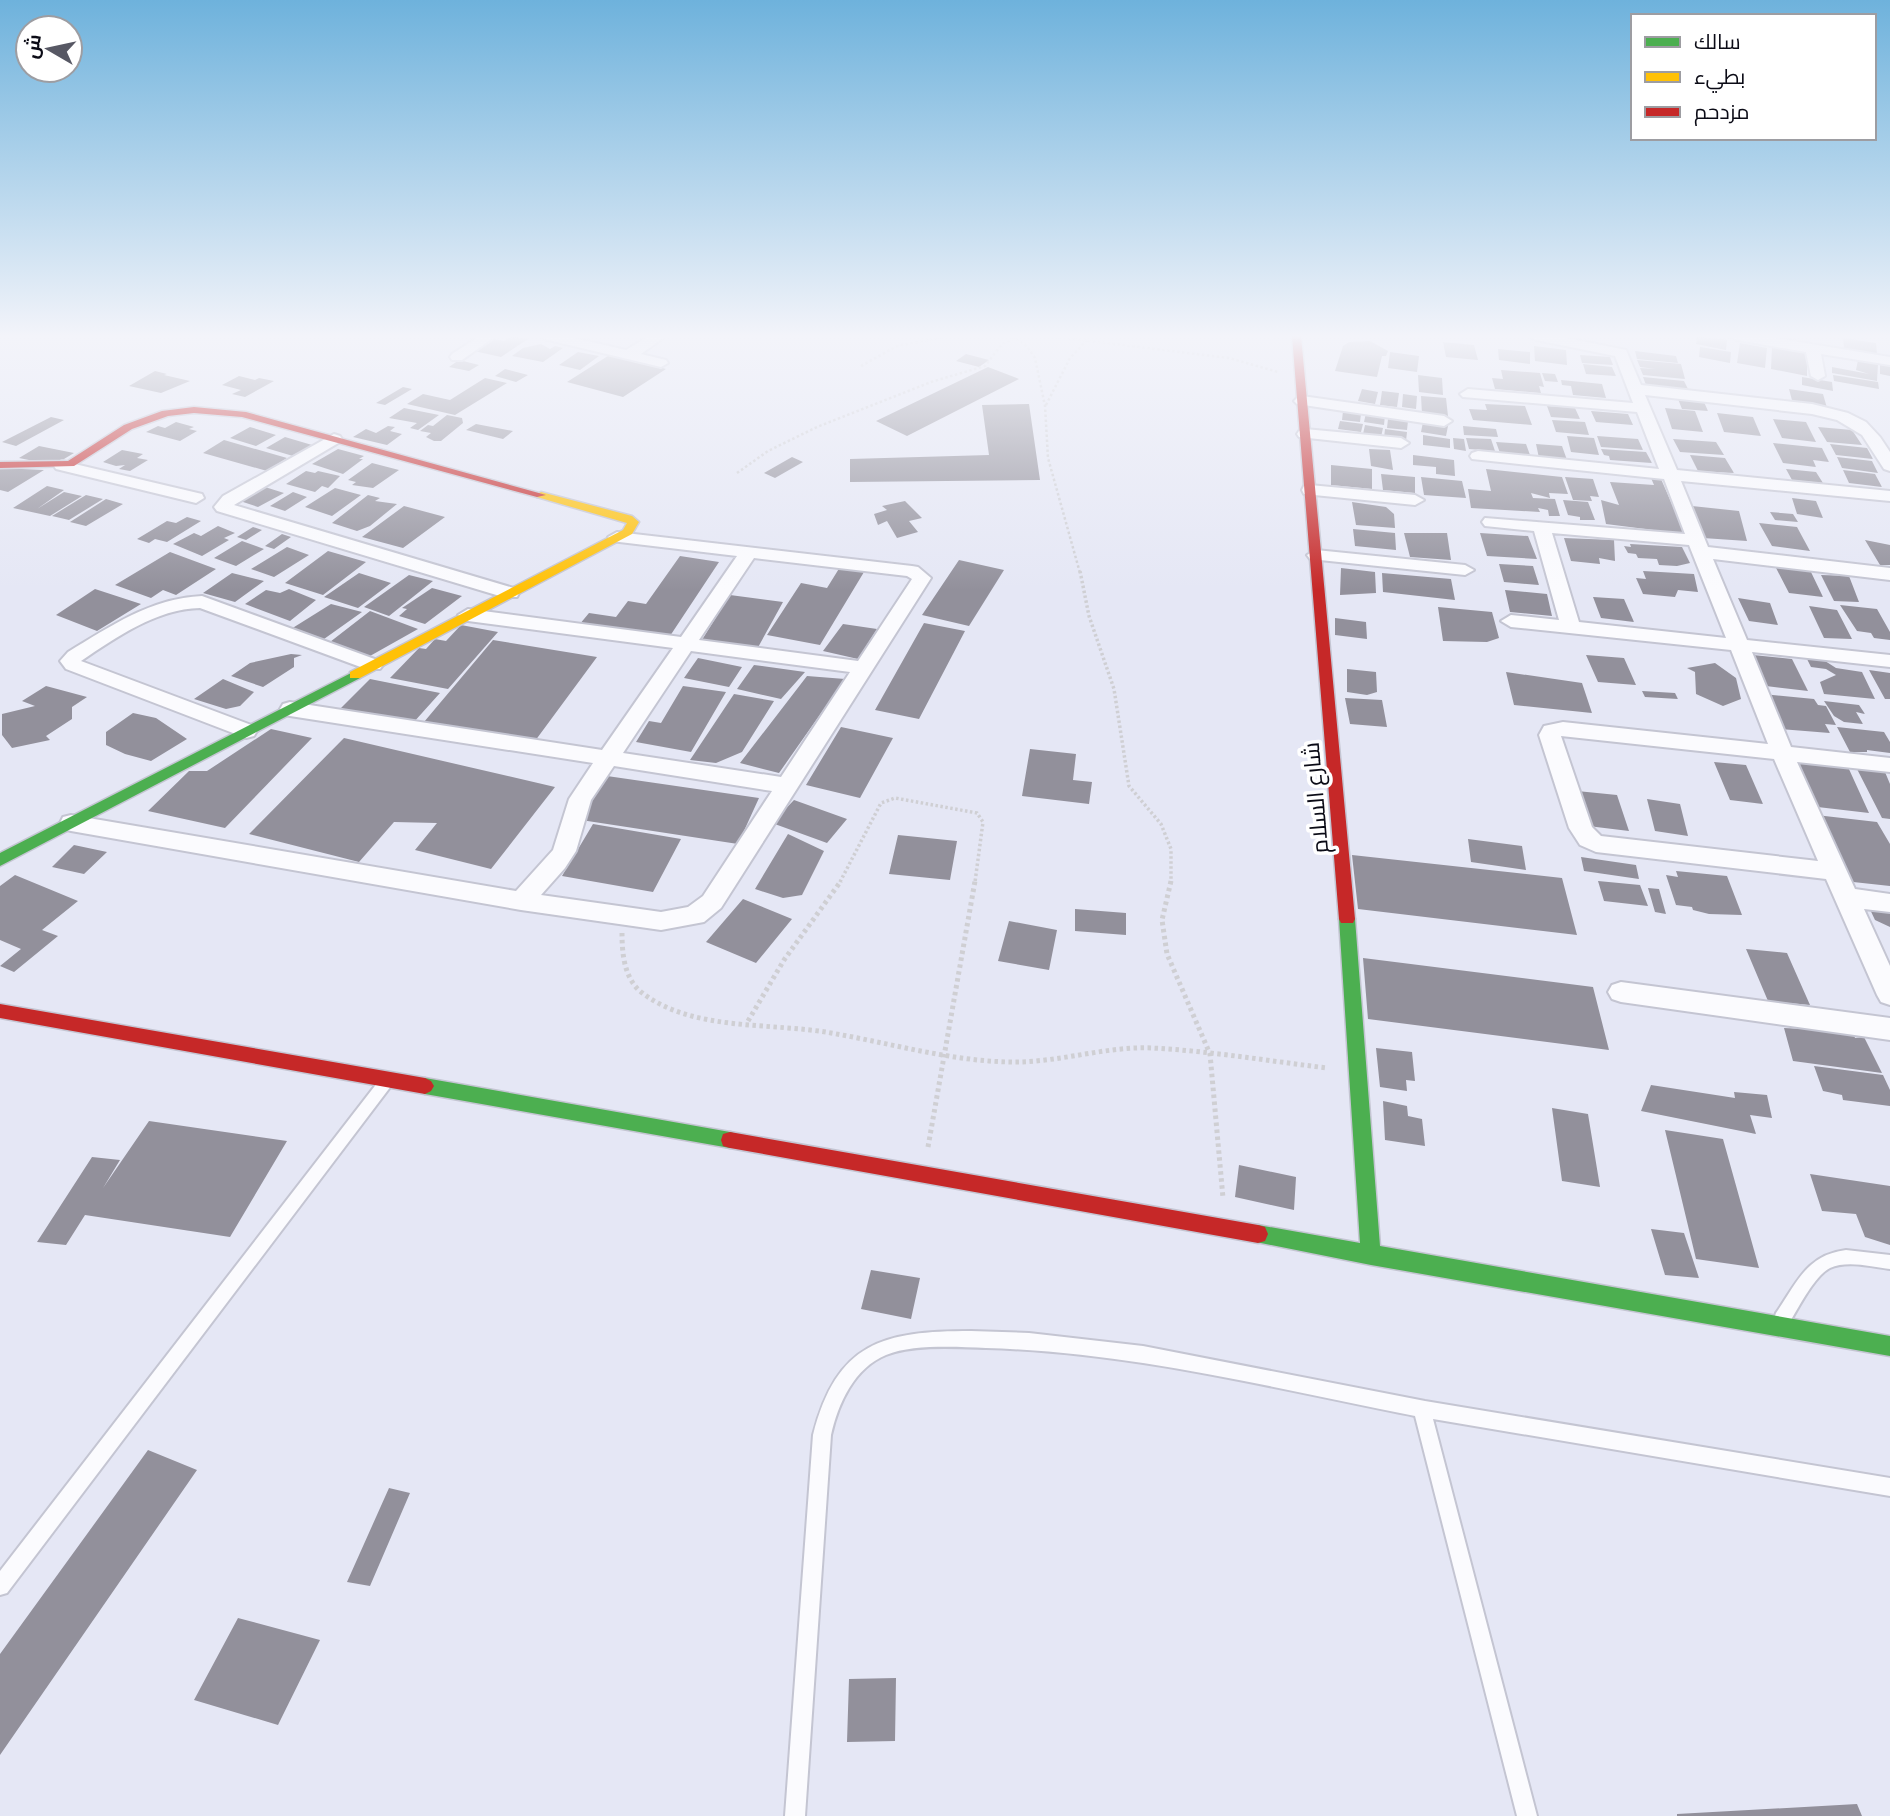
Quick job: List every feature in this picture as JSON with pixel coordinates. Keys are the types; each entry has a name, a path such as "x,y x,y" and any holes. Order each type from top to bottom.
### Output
{"main road":[{"path":"0,465 62,466 142,421"},
{"path":"0,860 617,537 633,526 633,522 628,518 267,421"},
{"name":"شارع السلام","path":"1304,421 1343,854 1371,1256"},
{"path":"0,1011 1890,1346"}],"street":[{"path":"1647,421 1782,752 1890,996"},
{"path":"1851,421 1868,429 1890,466"},
{"path":"1305,434 1401,443"},
{"path":"334,439 229,500 223,507 510,593"},
{"path":"1478,456 1890,496"},
{"path":"62,466 196,498"},
{"path":"1310,490 1415,500"},
{"path":"1490,522 1698,546 1890,573"},
{"path":"1541,526 1571,626"},
{"path":"71,823 521,901 625,916 673,921 704,909 718,894 922,580 921,575 912,571 617,537"},
{"path":"521,901 548,873 564,851 580,799 749,552"},
{"path":"1316,555 1465,570"},
{"path":"246,732 73,665 70,661 133,622 189,601 202,602 373,665"},
{"path":"468,615 864,668"},
{"path":"1511,621 1738,643 1890,662"},
{"path":"290,709 788,786"},
{"path":"1834,871 1596,844 1588,839 1581,828 1550,735 1552,731 1563,729 1890,765"},
{"path":"1846,897 1890,902"},
{"path":"1621,992 1890,1029"}],"lane":[{"path":"0,1586 388,1079"},
{"path":"1777,1327 1823,1261 1840,1256 1890,1262"},
{"path":"794,1816 822,1435 827,1411 841,1384 864,1360 882,1348 942,1339 1012,1339 1093,1347 1232,1368 1422,1409 1890,1487"},
{"path":"1422,1409 1527,1816"}],"path":[{"path":"737,473 768,451 833,421"},
{"path":"1046,421 1048,458 1089,616 1114,689 1126,777 1134,795 1161,824 1171,849 1172,876 1162,920 1167,954 1205,1036 1210,1054 1226,1230"},
{"path":"748,1021 784,960 842,879 881,803 890,798 900,798 977,813 983,822 923,1175"},
{"path":"625,916 622,950 625,964 638,990 673,1009 693,1015 829,1032 1006,1062 1069,1059 1130,1049 1173,1049 1359,1073"}],"building":[{"path":"44,421 63,421 16,446 2,442"},
{"path":"404,421 431,421 418,430 410,428 417,423"},
{"path":"440,421 463,421 463,423 441,441 434,441 426,437 431,433 420,431 428,425 433,426"},
{"path":"877,421 937,421 907,436"},
{"path":"984,421 1031,421 1040,480 850,482 850,459 989,455"},
{"path":"1340,421 1363,424 1361,432 1338,429"},
{"path":"1364,421 1384,421 1384,425"},
{"path":"1388,421 1408,421 1407,430 1387,428"},
{"path":"1482,421 1530,421 1532,425"},
{"path":"1552,421 1585,422 1589,435 1556,432"},
{"path":"1631,421 1633,425 1596,422"},
{"path":"1669,421 1699,421 1703,432 1672,429"},
{"path":"1720,421 1755,421 1761,436 1724,432"},
{"path":"1774,421 1806,422 1816,442 1782,438"},
{"path":"176,422 194,427 189,429 197,431 180,441 146,432 158,426 165,428"},
{"path":"1423,422 1448,426 1446,436 1421,432"},
{"path":"476,424 513,431 503,439 466,430"},
{"path":"1365,425 1383,428 1381,437 1363,434"},
{"path":"388,426 395,427 390,431 402,434 387,445 353,437 366,429 376,433"},
{"path":"1463,426 1496,429 1498,437 1464,435"},
{"path":"250,427 276,435 256,446 230,438"},
{"path":"1818,427 1852,430 1862,445 1827,442"},
{"path":"1385,429 1407,432 1406,441 1384,438"},
{"path":"1423,435 1450,439 1450,448 1423,445"},
{"path":"1567,436 1594,438 1599,455 1571,452"},
{"path":"1597,436 1638,439 1643,450 1601,447"},
{"path":"285,437 312,445 293,456 266,448"},
{"path":"1453,438 1464,439 1466,451 1454,449"},
{"path":"1466,438 1491,439 1495,451 1469,449"},
{"path":"1673,439 1716,442 1724,455 1680,452"},
{"path":"224,440 287,458 267,471 203,453"},
{"path":"1496,442 1526,444 1530,455 1500,453"},
{"path":"1773,443 1822,448 1829,462 1813,460 1816,467 1783,463"},
{"path":"1536,444 1562,446 1567,460 1539,458"},
{"path":"1830,444 1867,448 1873,459 1836,455"},
{"path":"39,446 74,453 54,465 19,458"},
{"path":"338,449 364,456 359,459 363,459 343,474 312,464"},
{"path":"1369,449 1390,450 1393,470 1371,466"},
{"path":"1601,449 1646,452 1652,463 1610,460"},
{"path":"122,450 143,454 137,458 148,460 130,471 119,469 125,465 116,466 103,462"},
{"path":"1413,455 1454,460 1455,476 1436,474 1436,467 1413,465"},
{"path":"1690,455 1725,458 1734,473 1698,471"},
{"path":"792,457 803,462 775,478 764,473"},
{"path":"1837,457 1872,461 1878,473 1842,468"},
{"path":"372,463 399,470 373,488 352,485 356,482 348,480"},
{"path":"1331,465 1372,469 1372,489 1331,485"},
{"path":"0,468 44,470 8,492 0,490"},
{"path":"1486,469 1562,477 1568,494 1549,493 1550,498 1531,493 1533,498 1555,499 1560,516 1549,516 1548,510 1538,508 1540,512 1471,508 1468,489 1491,491"},
{"path":"1786,469 1816,472 1823,483 1792,480"},
{"path":"1843,470 1875,474 1882,487 1849,483"},
{"path":"306,471 340,476 328,488 322,486 315,492 286,484"},
{"path":"1381,474 1415,477 1415,493 1383,490"},
{"path":"1421,477 1462,481 1466,498 1424,495"},
{"path":"1565,477 1593,479 1599,497 1590,496 1592,501 1573,500"},
{"path":"1651,478 1661,479 1685,534 1606,524 1601,500 1619,505 1610,482 1654,485"},
{"path":"47,486 64,490 37,509 64,492 82,496 50,516 13,508"},
{"path":"265,487 284,493 258,507 240,501"},
{"path":"335,488 361,495 332,516 305,507"},
{"path":"293,492 307,497 285,511 270,506"},
{"path":"86,495 103,499 69,520 52,516"},
{"path":"368,495 380,498 375,501 397,504 370,526 357,531 332,523"},
{"path":"1792,498 1816,501 1823,518 1797,514"},
{"path":"106,499 123,504 86,526 70,522"},
{"path":"1563,500 1588,502 1595,520 1580,520 1580,517 1568,515"},
{"path":"905,501 922,518 909,521 918,532 897,538 887,521 878,525 874,514 887,510 882,506"},
{"path":"1352,502 1386,507 1394,514 1395,528 1356,525"},
{"path":"404,506 445,517 403,548 362,537"},
{"path":"1692,506 1739,511 1747,541 1703,538"},
{"path":"1770,512 1793,514 1798,522 1775,520"},
{"path":"187,517 201,521 167,542 155,539 149,543 137,539 167,521 176,523"},
{"path":"1759,523 1797,527 1810,551 1772,546"},
{"path":"218,526 235,533 224,538 229,540 202,556 173,544 194,533 201,536"},
{"path":"253,527 262,530 246,540 237,537"},
{"path":"1353,529 1395,533 1396,550 1355,546"},
{"path":"1404,533 1447,533 1451,560 1410,557"},
{"path":"1480,533 1528,536 1537,559 1487,556"},
{"path":"282,534 291,537 274,549 265,546"},
{"path":"1564,538 1614,540 1615,561 1599,558 1600,564 1571,561"},
{"path":"1865,540 1890,545 1890,565 1880,565"},
{"path":"242,541 264,549 236,566 214,558"},
{"path":"1630,544 1682,547 1690,563 1677,566 1659,565 1657,559 1638,558 1636,554 1628,553 1624,546 1631,547"},
{"path":"287,547 309,555 274,577 251,569"},
{"path":"328,551 366,562 323,595 285,583"},
{"path":"170,552 216,569 176,595 163,590 151,598 115,585"},
{"path":"680,556 719,562 668,639 579,625 589,613 616,617 628,601 646,604"},
{"path":"959,560 1004,570 969,626 922,615"},
{"path":"1499,564 1533,566 1539,585 1504,582"},
{"path":"1775,566 1810,570 1823,597 1789,593"},
{"path":"840,567 864,572 820,645 767,635 801,583 827,588"},
{"path":"1341,568 1375,572 1376,593 1340,595"},
{"path":"1643,571 1694,574 1698,592 1678,590 1675,597 1643,594 1636,578 1646,579"},
{"path":"232,573 264,581 235,602 203,593"},
{"path":"359,573 391,583 358,608 324,597"},
{"path":"1382,573 1451,579 1455,600 1383,592"},
{"path":"409,575 433,581 389,616 364,607"},
{"path":"1821,575 1849,576 1859,602 1834,601"},
{"path":"432,588 462,596 425,624 399,616 407,609 402,608"},
{"path":"95,589 141,604 97,631 56,615"},
{"path":"289,589 316,600 290,621 245,604 266,590 280,593"},
{"path":"1505,590 1547,594 1552,616 1510,612"},
{"path":"730,595 783,602 756,651 700,643"},
{"path":"1593,597 1624,599 1634,622 1601,618"},
{"path":"1738,598 1770,603 1778,625 1749,621"},
{"path":"331,604 362,612 324,639 291,629"},
{"path":"1840,605 1877,609 1890,632 1890,640 1874,638 1871,633 1857,631"},
{"path":"1809,606 1837,610 1852,639 1824,638"},
{"path":"1438,607 1492,612 1499,638 1487,642 1443,641"},
{"path":"370,611 418,629 370,656 330,642"},
{"path":"1335,618 1366,622 1367,639 1335,635"},
{"path":"924,623 965,631 919,719 875,710"},
{"path":"843,624 877,629 858,659 823,651"},
{"path":"461,625 498,632 448,689 390,678 419,648 426,649 435,639 446,641"},
{"path":"493,640 597,657 535,741 424,722"},
{"path":"291,654 302,655 294,658 294,667 263,687 231,676 250,663"},
{"path":"1586,655 1624,658 1636,685 1598,682"},
{"path":"1753,655 1792,659 1808,691 1766,686"},
{"path":"1806,657 1822,659 1836,668 1862,672 1875,699 1824,694 1820,682 1836,675 1826,669 1811,667"},
{"path":"698,658 742,667 729,687 684,678"},
{"path":"1715,663 1736,678 1741,699 1723,706 1696,694 1695,672 1687,668"},
{"path":"754,665 805,672 781,699 737,689"},
{"path":"1347,669 1376,672 1377,692 1367,695 1347,692"},
{"path":"1869,670 1890,673 1890,699 1885,699"},
{"path":"1506,672 1582,683 1592,713 1514,705"},
{"path":"807,676 845,679 779,773 740,763"},
{"path":"223,679 254,692 240,706 226,709 194,699"},
{"path":"370,679 440,693 413,723 340,709"},
{"path":"46,686 87,697 72,707 72,719 46,736 50,740 12,748 2,735 2,714 35,706 22,701"},
{"path":"683,686 726,692 691,752 636,742 649,721 661,723"},
{"path":"1642,691 1675,693 1678,699 1645,697"},
{"path":"734,694 774,701 742,752 716,763 690,760"},
{"path":"1763,694 1814,699 1818,705 1826,706 1836,725 1825,724 1830,733 1780,729"},
{"path":"1345,698 1382,700 1387,727 1350,724"},
{"path":"1824,701 1859,705 1865,714 1856,712 1863,724 1844,722 1834,716"},
{"path":"133,713 156,718 187,739 151,761 125,754 106,745 106,732"},
{"path":"841,727 893,738 860,798 806,785"},
{"path":"1837,727 1884,732 1890,742 1890,753 1867,750 1850,752"},
{"path":"271,729 312,738 225,828 148,811 189,771 207,771"},
{"path":"344,738 555,787 491,869 415,850 437,823 394,822 359,862 249,834"},
{"path":"1030,749 1076,754 1073,780 1092,782 1089,804 1022,796"},
{"path":"1788,758 1848,767 1869,813 1809,806"},
{"path":"1714,762 1746,765 1763,804 1730,800"},
{"path":"1857,769 1885,772 1890,784 1890,819 1882,818"},
{"path":"607,776 759,798 738,844 581,820"},
{"path":"1577,791 1617,795 1629,831 1588,826"},
{"path":"1647,799 1680,804 1688,836 1655,831"},
{"path":"794,800 847,819 827,843 772,823"},
{"path":"1816,815 1877,822 1890,844 1890,886 1844,881"},
{"path":"593,824 681,839 653,892 562,876"},
{"path":"788,834 824,851 802,895 783,898 755,889"},
{"path":"898,835 957,841 950,880 889,874"},
{"path":"1468,839 1522,846 1526,870 1471,862"},
{"path":"74,845 107,852 84,874 52,867"},
{"path":"1352,855 1562,878 1577,935 1358,909"},
{"path":"1581,857 1636,865 1639,879 1584,871"},
{"path":"1676,871 1727,876 1742,915 1709,914 1693,910 1692,907 1676,905 1666,875 1678,877"},
{"path":"15,875 78,901 42,930 58,936 14,972 0,966 21,949 0,940 0,886"},
{"path":"1598,881 1640,885 1648,906 1604,901"},
{"path":"1648,888 1659,889 1666,914 1655,912"},
{"path":"743,899 792,919 756,963 706,942"},
{"path":"1867,903 1890,906 1890,927 1875,920"},
{"path":"1075,909 1126,913 1126,935 1075,931"},
{"path":"1009,921 1057,930 1049,970 998,961"},
{"path":"1746,949 1787,953 1810,1005 1768,1001"},
{"path":"1363,958 1593,987 1609,1050 1368,1019"},
{"path":"1802,1026 1853,1032 1855,1038 1864,1037 1882,1073 1793,1061 1784,1028 1803,1029"},
{"path":"1376,1048 1412,1052 1415,1081 1406,1080 1407,1091 1380,1087"},
{"path":"1814,1066 1883,1075 1890,1090 1890,1106 1843,1100 1842,1095 1823,1091"},
{"path":"1651,1085 1735,1098 1734,1092 1767,1095 1772,1118 1750,1115 1756,1134 1641,1111"},
{"path":"1383,1101 1407,1106 1408,1116 1422,1119 1425,1146 1385,1140"},
{"path":"1552,1108 1588,1114 1600,1187 1562,1181"},
{"path":"149,1121 287,1141 230,1237 85,1215 66,1245 37,1242 92,1157 120,1160 103,1188"},
{"path":"1665,1130 1723,1139 1759,1268 1696,1259"},
{"path":"1239,1165 1296,1177 1294,1210 1235,1197"},
{"path":"1810,1174 1890,1186 1890,1245 1865,1237 1856,1214 1822,1211"},
{"path":"1651,1229 1684,1233 1699,1278 1665,1275"},
{"path":"871,1270 920,1278 911,1319 861,1309"},
{"path":"148,1450 197,1470 0,1755 0,1654"},
{"path":"389,1488 410,1493 370,1586 347,1582"},
{"path":"238,1618 320,1640 278,1725 194,1700"},
{"path":"896,1678 895,1741 847,1742 849,1679"},
{"path":"1857,1804 1862,1816 1677,1816 1677,1814"}],"traffic: fast":[{"path":"0,860 355,675"},
{"path":"1347,919 1371,1256"},
{"path":"425,1086 730,1140"},
{"path":"1258,1234 1890,1346"}],"traffic: slow":[{"path":"355,675 628,532 633,522 628,518 541,495"}],"traffic: jam":[{"path":"0,465 70,464 128,427 145,421"},
{"path":"267,421 541,495"},
{"path":"1303,421 1347,919"},
{"path":"0,1011 425,1086"},
{"path":"730,1140 1258,1234"}]}
